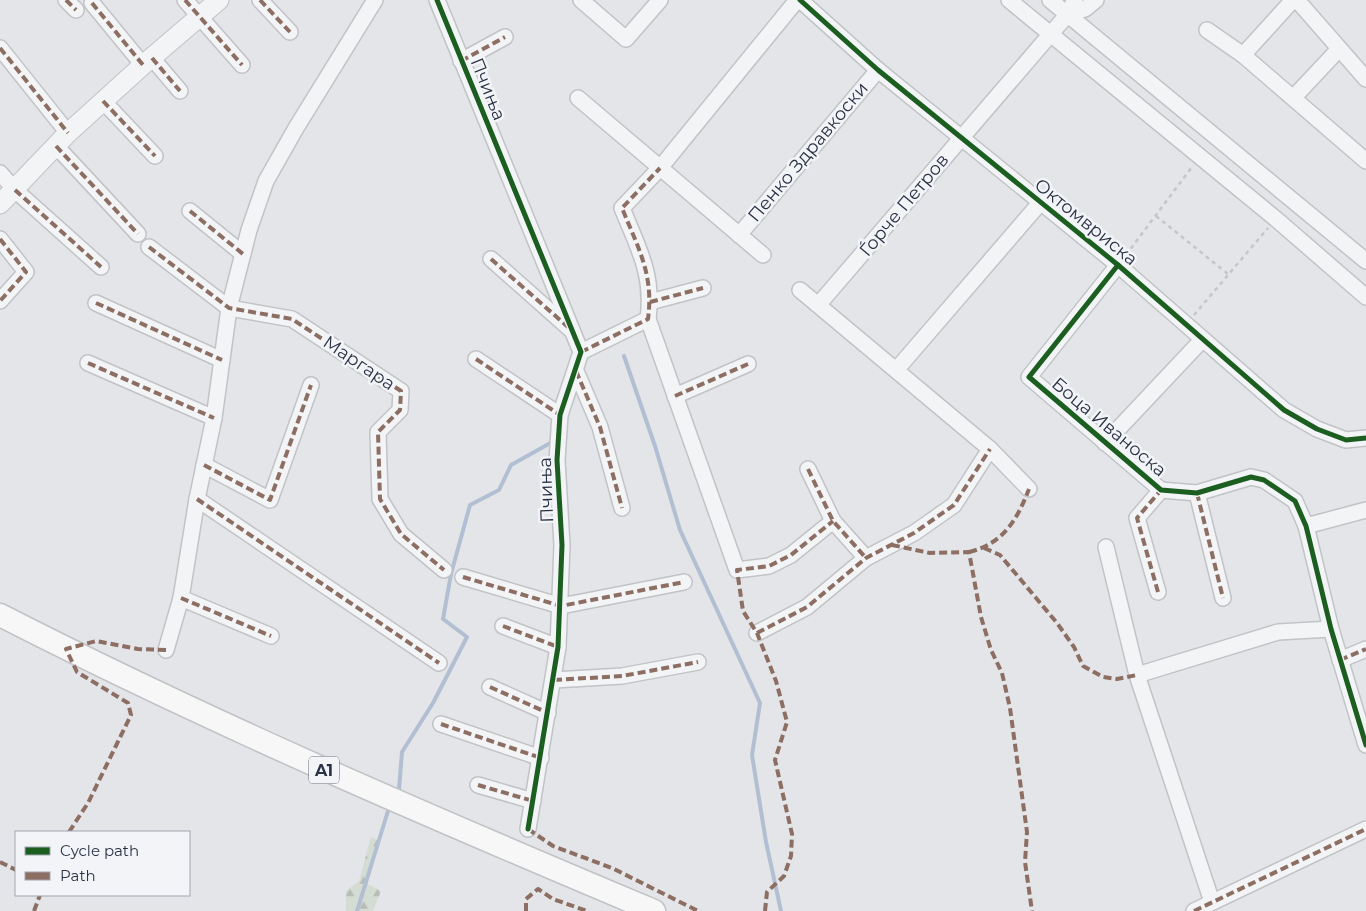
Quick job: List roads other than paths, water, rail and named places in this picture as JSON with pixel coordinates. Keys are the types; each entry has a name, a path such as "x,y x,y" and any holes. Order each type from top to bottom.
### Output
{"main road":[{"name":"A1","path":"0,615 233,729 411,808 654,911"}],"street":[{"path":"185,0 242,66"},
{"path":"0,204 103,101 147,61 220,0"},
{"path":"260,0 290,32"},
{"path":"166,650 181,598 197,498 214,418 229,308 243,254 266,181 296,128 375,0"},
{"name":"Пчиња","path":"437,0 581,352 560,415 557,460 562,545 558,647 528,829"},
{"path":"580,0 626,39 660,0"},
{"path":"798,0 660,168 622,208 648,274 650,302 648,319 737,570 769,566 791,555 833,521"},
{"name":"Октомвриска","path":"798,0 878,70 1118,265 1284,410 1316,429 1346,440 1366,438"},
{"path":"1009,0 1199,158 1276,219 1366,297"},
{"path":"1050,0 1366,261"},
{"name":"Ѓорче Петров","path":"819,304 1068,15 1075,0"},
{"name":"Ѓорче Петров","path":"1068,15 1085,9 1096,0"},
{"path":"1243,56 1293,0"},
{"path":"1298,0 1366,79"},
{"path":"92,3 147,61 180,91"},
{"path":"1207,30 1294,97 1366,161"},
{"name":"Пчиња","path":"461,61 505,38"},
{"path":"0,48 62,140 138,234"},
{"path":"1294,97 1339,48"},
{"name":"Пенко Здравкоски","path":"739,235 878,70"},
{"name":"Пенко Здравкоски","path":"578,98 763,256"},
{"path":"103,101 155,156"},
{"path":"0,173 15,190 101,267"},
{"path":"1276,219 1293,200"},
{"path":"897,369 1040,203"},
{"path":"190,211 243,254"},
{"path":"0,239 26,272 0,301"},
{"name":"Маргара","path":"149,248 229,308 292,319 401,391 400,410 378,432 380,499 401,534 444,570"},
{"name":"Пчиња","path":"491,258 573,331"},
{"name":"Боца Иваноска","path":"1118,265 1029,377 1161,490 1197,493 1251,477 1264,480 1295,501 1306,526 1331,629 1365,741"},
{"path":"650,302 703,288"},
{"path":"800,290 897,369 990,449 1029,489"},
{"path":"96,303 222,360"},
{"path":"581,352 648,319"},
{"name":"Боца Иваноска","path":"1105,443 1202,340"},
{"path":"476,358 560,415"},
{"path":"88,363 214,418"},
{"path":"675,396 748,364"},
{"path":"576,371 600,427 622,508"},
{"path":"204,466 270,500 311,385"},
{"path":"757,633 807,607 866,558 914,533 954,505 990,449"},
{"path":"808,469 833,521 866,558"},
{"name":"Боца Иваноска","path":"1158,592 1136,518 1161,490"},
{"path":"1197,493 1223,598"},
{"path":"197,498 438,664"},
{"path":"1306,526 1366,510"},
{"path":"1106,547 1137,675 1212,902"},
{"path":"463,577 561,606 684,582"},
{"path":"181,598 271,636"},
{"path":"503,626 558,647"},
{"path":"1137,675 1278,632 1331,629"},
{"path":"1340,660 1366,649"},
{"path":"554,680 622,676 698,662"},
{"path":"490,687 548,713"},
{"path":"440,724 540,758"},
{"path":"478,785 533,801"},
{"path":"1194,911 1366,828"}],"waterway":[{"path":"624,356 655,446 680,530 760,703 752,755 766,842 781,911"},
{"path":"399,789 402,752 433,703 467,637 443,619 451,574 470,505 499,490 511,465 554,441"},
{"path":"357,911 388,811"}]}
